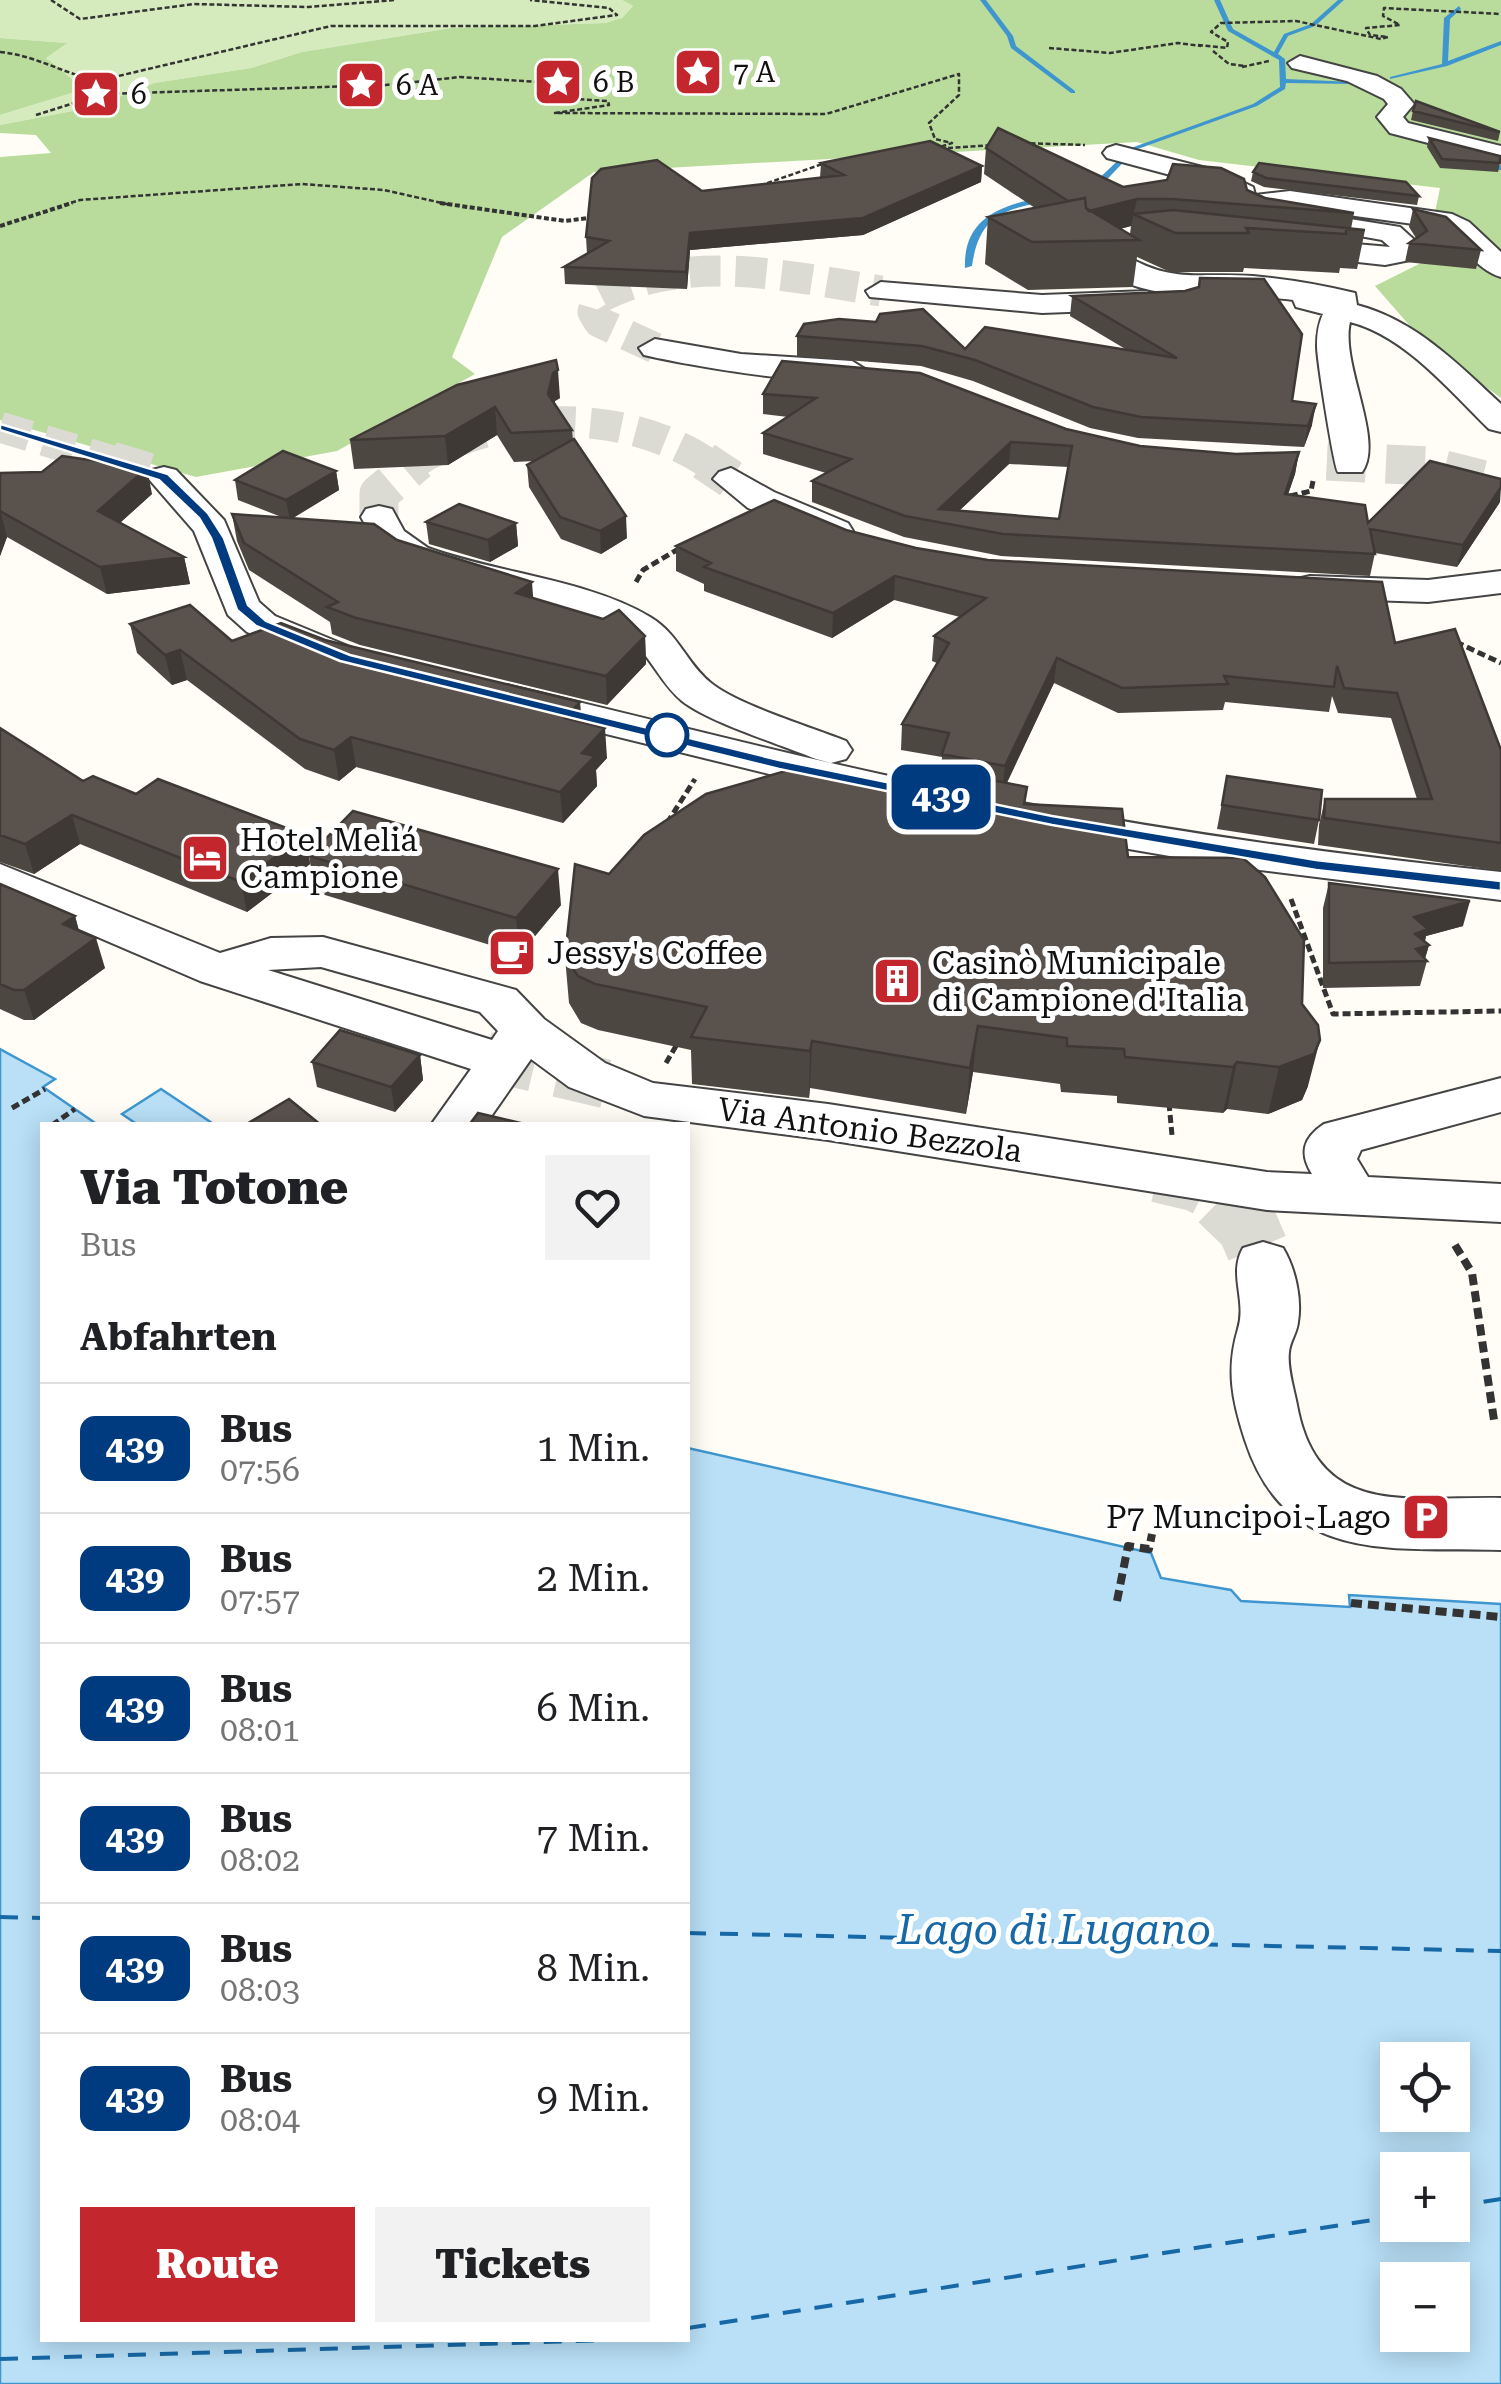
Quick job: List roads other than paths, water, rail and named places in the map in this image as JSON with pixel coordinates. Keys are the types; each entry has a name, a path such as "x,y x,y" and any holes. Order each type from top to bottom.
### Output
{"street":[{"path":"1300,64 1378,84 1402,104 1389,117 1399,128 1501,154"},
{"path":"1128,156 1213,178 1259,200 1290,199 1442,220 1458,228 1501,268"},
{"path":"1259,200 1254,207 1264,213 1390,232 1406,245 1400,254 1385,256 1262,245"},
{"path":"1148,236 1102,242 1094,248 1134,274 1166,286 1253,285 1344,299 1333,327 1336,376 1345,394 1352,443 1330,462"},
{"path":"881,291 1042,304 1255,296 1342,307 1376,319 1436,360 1501,422"},
{"path":"656,348 741,364 878,374"},
{"path":"164,477 204,516 218,538 242,607 289,638 377,666"},
{"path":"731,479 779,508 867,542"},
{"path":"379,517 391,539 426,560 610,614 657,638 673,662 674,672 701,696 942,797"},
{"path":"1271,585 1428,592 1501,582"},
{"path":"634,727 674,672"},
{"path":"468,688 779,764 942,797 1282,860 1501,886"},
{"path":"634,727 677,712 725,706"},
{"name":"Via Antonio Bezzola","path":"0,878 217,970 271,953 322,952 498,1001 506,1043 644,1099 828,1122 1266,1192 1501,1203"},
{"path":"460,1122 506,1043"},
{"path":"1352,1197 1330,1159 1331,1145 1343,1137 1501,1095"},
{"path":"1262,1262 1270,1321 1259,1341 1259,1358 1273,1435 1287,1476 1304,1496 1330,1512 1358,1518 1501,1524"}],"water":[{"name":"Lago di Lugano","path":"0,1049 55,1079 43,1087 94,1122 40,1122 40,2342 690,2342 690,1448 1151,1553 1161,1578 1231,1590 1241,1601 1350,1607 1349,1595 1501,1604 1501,2384 0,2384"},
{"path":"161,1089 210,1122 134,1122 122,1114"}],"waterway":[{"path":"983,0 1010,36 1013,47 1073,92"},
{"path":"1217,0 1230,30 1282,59 1283,81"},
{"path":"1275,55 1286,35 1313,25 1341,0"},
{"path":"1445,65 1447,18 1459,8"},
{"path":"1445,65 1501,43"},
{"path":"1392,78 1445,65"},
{"path":"1093,189 1133,149 1255,105 1283,88 1283,81"},
{"path":"1283,81 1351,82"},
{"path":"968,266 975,236 991,216 1015,205 1046,199"}],"tunnel":[{"path":"655,348 599,322 593,312 597,299 631,284 701,271 773,274 881,291"},
{"path":"414,463 485,432 561,422 600,424 638,432 708,463"},
{"path":"0,427 119,463"},
{"path":"111,461 164,477"},
{"path":"379,517 379,494 418,461"},
{"path":"704,461 731,479"},
{"path":"1373,463 1327,461 1428,466 1501,484"},
{"path":"486,1056 624,1088"},
{"path":"1157,1178 1195,1187 1225,1202"},
{"path":"1220,1200 1248,1227 1263,1262"}],"place":[{"name":"7 A","path":"698,72"},
{"name":"6 B","path":"558,82"},
{"name":"6 A","path":"361,85"},
{"name":"6","path":"96,94"},
{"name":"Hotel Meliá Campione","path":"205,858"},
{"name":"Jessy's Coffee","path":"512,953"},
{"name":"Casinò Municipale di Campione d'Italia","path":"897,981"},
{"name":"P7 Muncipoi-Lago","path":"1426,1517"}]}
